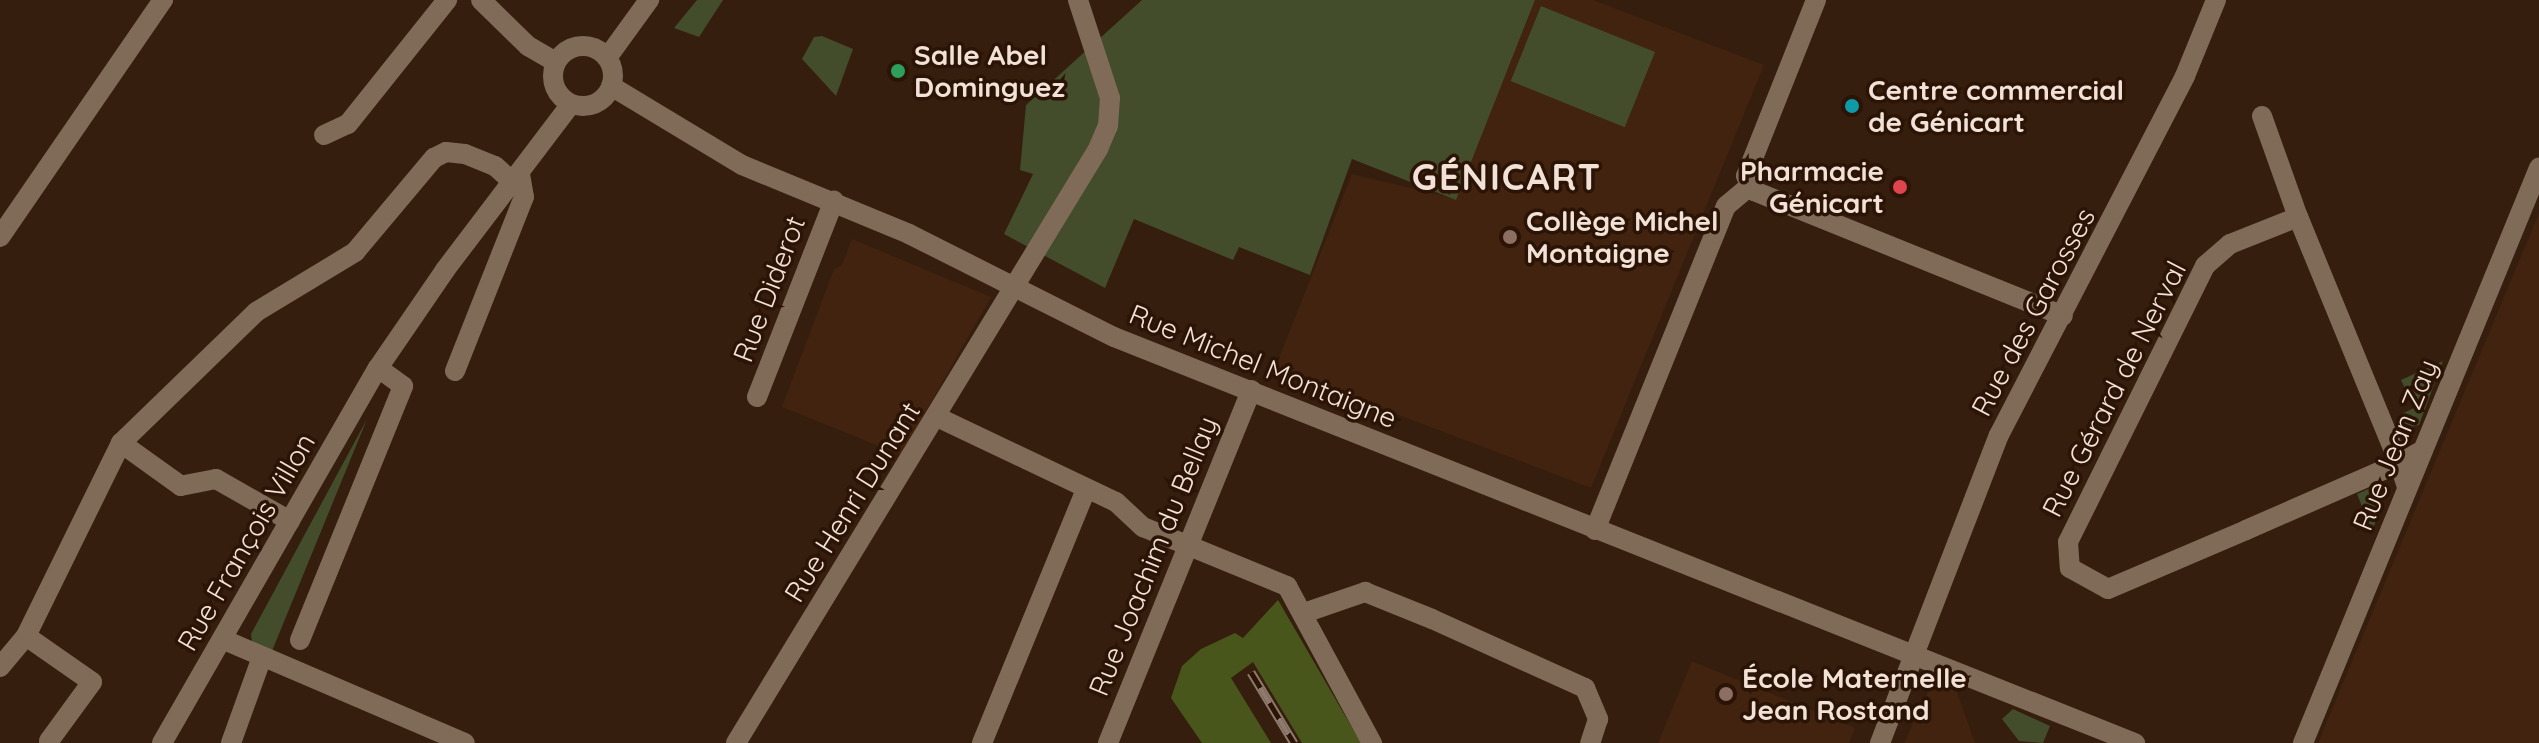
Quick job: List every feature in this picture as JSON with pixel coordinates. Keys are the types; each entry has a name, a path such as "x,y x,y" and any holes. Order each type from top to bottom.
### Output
{"street":[{"path":"0,237 163,0"},
{"path":"324,135 348,124 447,0"},
{"path":"481,0 528,46 556,62"},
{"path":"607,58 580,46 556,62 553,82 571,104 595,103 611,86 607,58 649,0"},
{"name":"Rue Henri Dunant","path":"736,743 1015,290 1108,126 1110,98 1078,0"},
{"path":"1816,0 1746,176 1751,185 2063,316"},
{"name":"Rue des Garosses","path":"1880,743 1999,435 2185,76 2216,0"},
{"name":"Rue Michel Montaigne","path":"611,86 742,165 834,201 1114,337 1915,656"},
{"name":"Rue François Villon","path":"162,743 378,368 571,104"},
{"path":"2262,116 2298,217 2407,487"},
{"path":"0,667 26,636 121,443 256,312 355,252 434,158 446,152 465,154 516,178 524,197 455,371"},
{"name":"Rue Jean Zay","path":"2303,743 2539,168"},
{"path":"1595,530 1726,206 1751,185"},
{"name":"Rue Diderot","path":"757,397 834,201"},
{"name":"Rue Gérard de Nerval","path":"2298,217 2230,244 2205,266 2068,542 2070,568 2108,589 2423,450"},
{"path":"300,640 403,386 378,368"},
{"name":"Rue Joachim du Bellay","path":"1108,743 1251,390"},
{"path":"937,417 1116,502 1143,527 1287,586 1372,743"},
{"path":"121,443 181,486 216,479 290,521"},
{"path":"982,743 1086,489"},
{"path":"1304,613 1365,592 1585,688 1598,719 1590,743"},
{"path":"26,636 92,682 49,741"},
{"path":"222,639 465,743"},
{"path":"1915,656 2135,743"},
{"path":"231,743 262,657"}],"shaded area":[{"name":"Collège Michel Montaigne","path":"1535,0 1593,0 1764,65 1591,488 1275,368 1352,174 1456,199"},
{"path":"2539,213 2539,743 2318,743"},
{"path":"852,239 991,297 901,455 782,407 834,269 842,265"},
{"name":"École Maternelle Jean Rostand","path":"1692,661 1855,728 1849,743 1658,743"},
{"path":"1932,682 1957,692 1975,743 1904,743"}],"green space":[{"path":"697,0 723,0 699,37 674,28"},
{"path":"1142,0 1535,0 1456,200 1352,159 1310,275 1239,247 1233,260 1134,219 1105,288 1004,234 1033,174 1020,170 1026,105"},
{"path":"1541,6 1655,52 1625,127 1511,81"},
{"path":"822,36 853,49 836,96 802,59 814,37"},
{"path":"2443,361 2419,425 2405,429 2399,415 2414,408 2401,380"},
{"path":"367,419 272,651 252,642 251,634"},
{"path":"2380,484 2387,489 2372,532 2357,494"},
{"path":"1278,600 1361,743 1302,743 1253,662 1231,678 1271,743 1202,743 1171,698 1182,666 1201,649 1235,633 1243,638"},
{"path":"2013,709 2050,726 2043,743 2019,741 2002,719"}],"railway":[{"path":"1251,672 1294,743"}],"place":[{"name":"Salle Abel Dominguez","path":"898,71"},
{"name":"Centre commercial de Génicart","path":"1852,106"},
{"name":"Pharmacie Génicart","path":"1900,187"},
{"name":"Collège Michel Montaigne","path":"1510,237"},
{"name":"École Maternelle Jean Rostand","path":"1726,694"}],"district":[{"name":"GÉNICART","path":"1507,177"}]}
